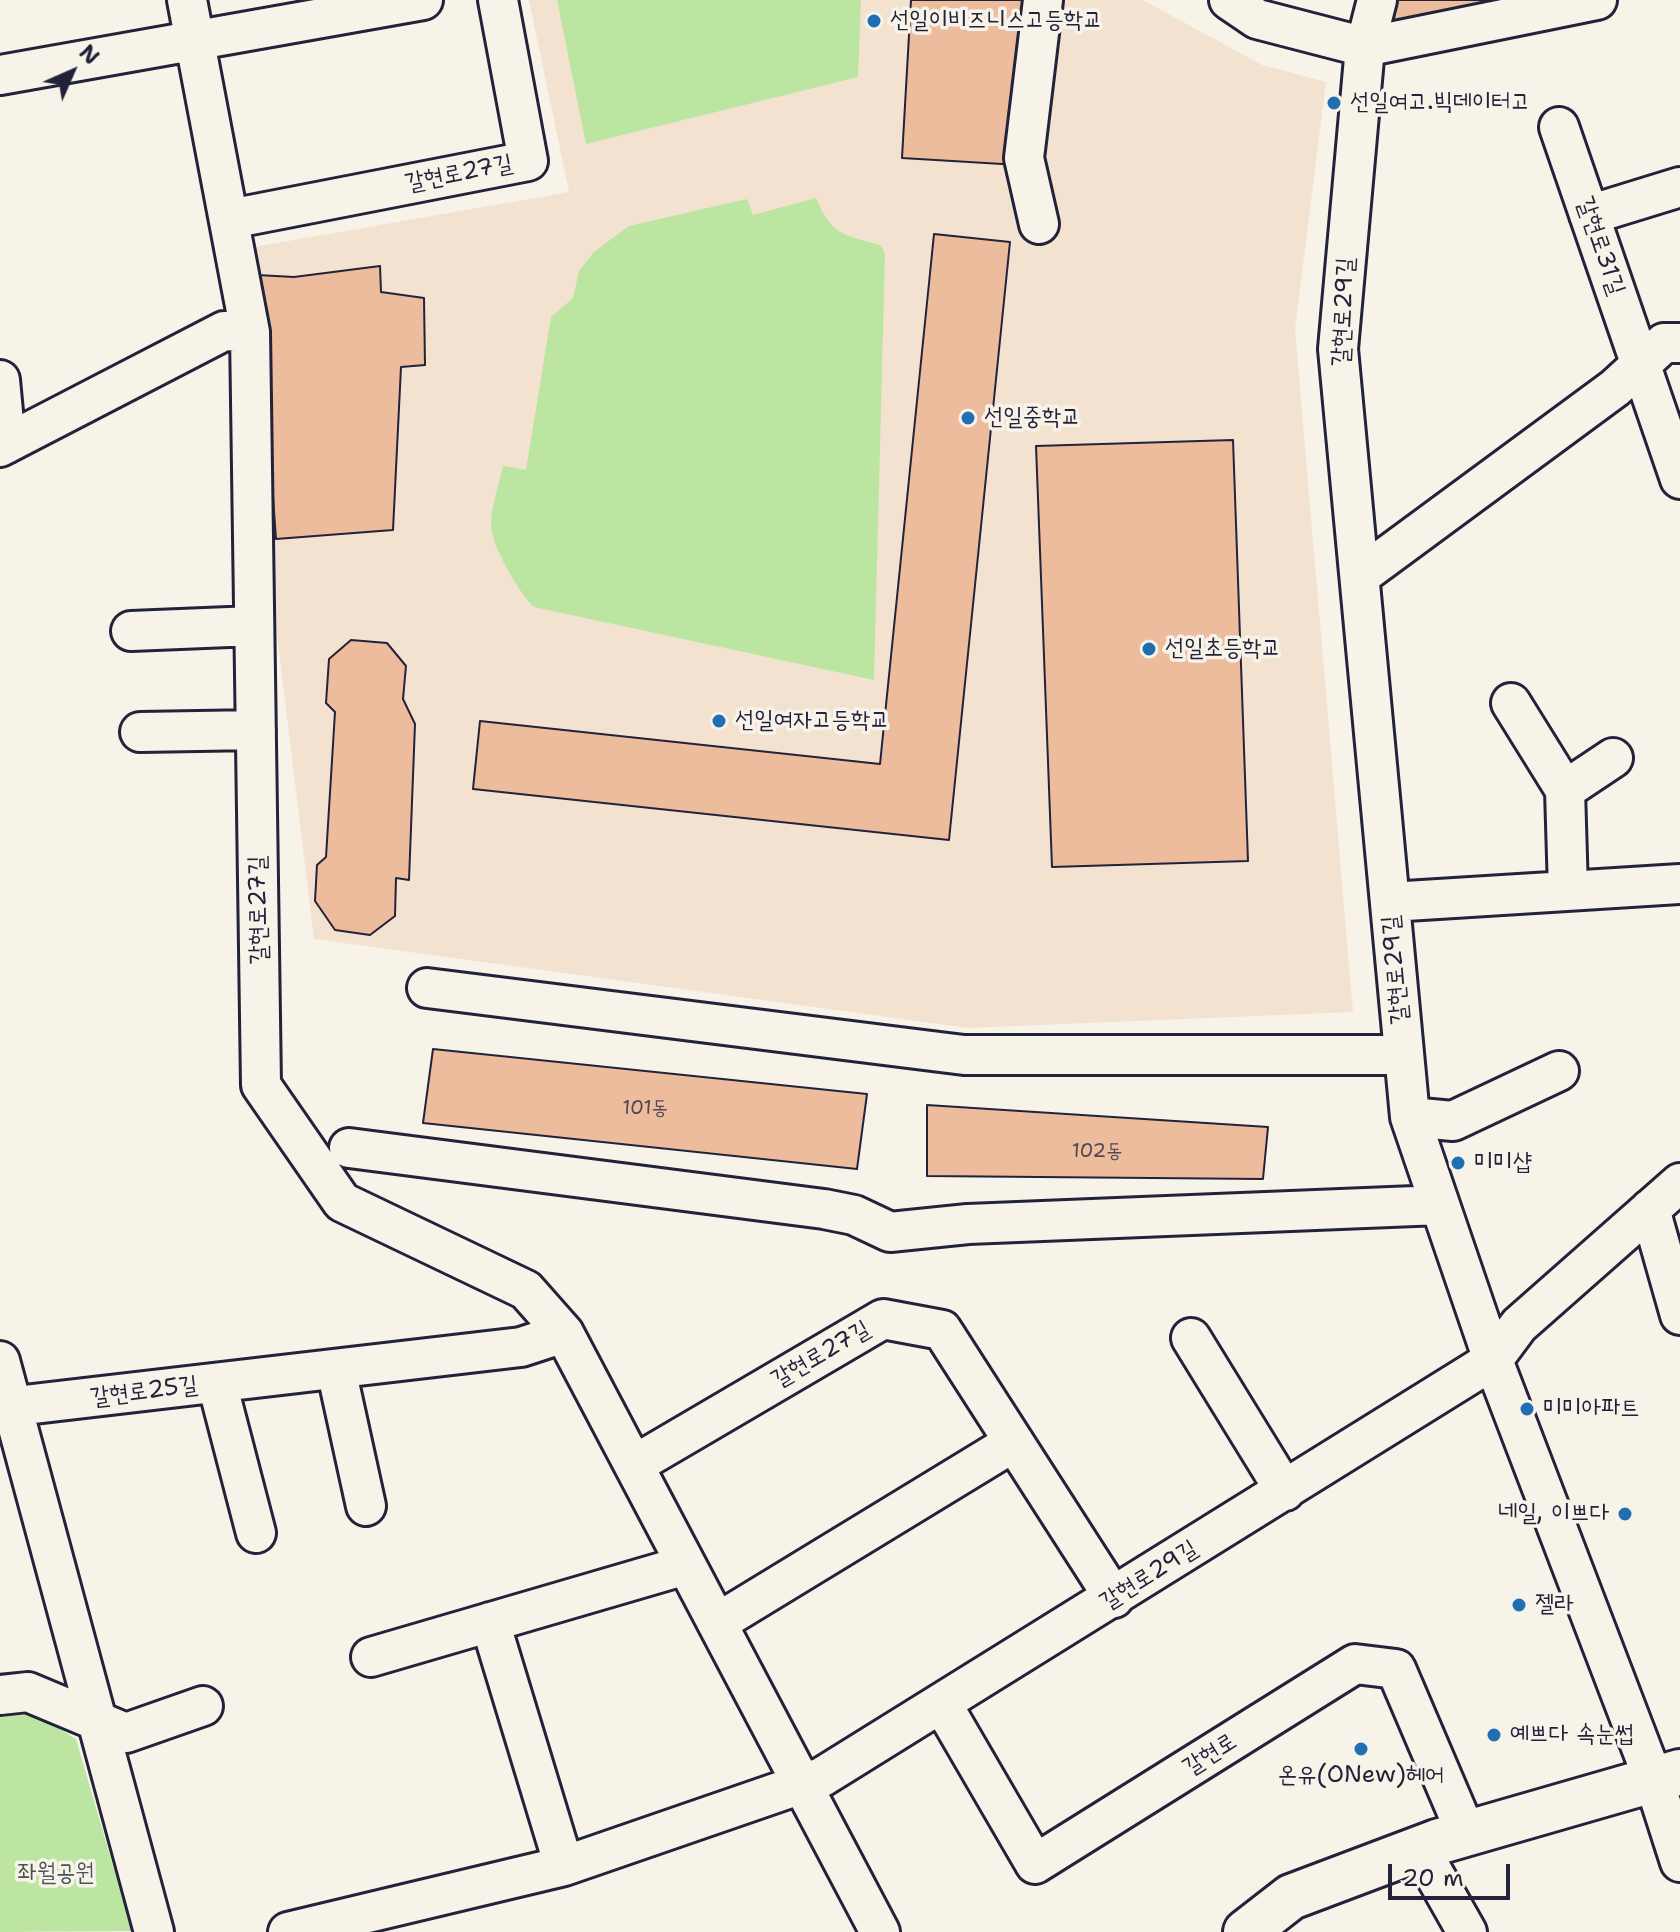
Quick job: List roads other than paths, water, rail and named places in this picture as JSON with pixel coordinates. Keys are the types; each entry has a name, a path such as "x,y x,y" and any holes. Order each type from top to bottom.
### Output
{"main road":[{"path":"1246,1932 1291,1897 1420,1849 1667,1776"}],"street":[{"name":"갈현로27길","path":"187,0 250,332 261,1085 342,1202 526,1290 564,1333 877,1931"},
{"path":"0,75 423,0"},
{"name":"갈현로27길","path":"230,219 528,161 498,0"},
{"path":"1039,224 1024,158 1043,0"},
{"path":"1229,0 1257,19 1365,47 1597,0"},
{"name":"갈현로29길","path":"1377,0 1365,47 1338,349 1410,1117 1493,1360 1667,1776 1680,1862"},
{"name":"갈현로31길","path":"1559,127 1680,479"},
{"path":"1589,215 1680,187"},
{"path":"0,380 3,446 224,331 250,332"},
{"path":"1360,576 1615,388 1664,343 1680,343"},
{"path":"131,631 254,626"},
{"path":"1511,703 1565,790 1568,891"},
{"path":"140,732 256,730"},
{"path":"1565,790 1613,758"},
{"name":"갈현로29길","path":"1390,902 1680,884"},
{"path":"427,988 964,1055 1404,1055"},
{"path":"1410,1117 1453,1121 1559,1071"},
{"path":"349,1148 824,1209 854,1215 890,1232 983,1223 1440,1205"},
{"name":"갈현로29길","path":"802,1785 822,1777 942,1704 1493,1360 1519,1325 1680,1183"},
{"path":"1650,1209 1680,1315"},
{"name":"갈현로27길","path":"634,1465 883,1319 942,1330 1114,1598"},
{"path":"217,1383 521,1347 564,1333"},
{"path":"1191,1338 1285,1491"},
{"path":"0,1361 6,1408 154,1932"},
{"path":"336,1369 366,1506"},
{"name":"갈현로25길","path":"6,1408 217,1383 256,1533"},
{"path":"717,1623 1014,1442"},
{"path":"371,1657 686,1565"},
{"path":"490,1622 564,1866"},
{"name":"갈현로","path":"942,1704 1035,1864 1355,1664 1396,1669 1466,1833"},
{"path":"0,1695 28,1692 126,1733 203,1706"},
{"path":"288,1932 564,1866 802,1785"},
{"path":"1420,1849 1467,1932"}],"place":[{"name":"선일이비즈니스고등학교","path":"874,21"},
{"name":"선일여고.빅데이터고","path":"1334,103"},
{"name":"선일중학교","path":"968,418"},
{"name":"선일초등학교","path":"1149,649"},
{"name":"선일여자고등학교","path":"719,721"},
{"name":"미미샵","path":"1458,1163"},
{"name":"미미아파트","path":"1527,1409"},
{"name":"네일, 이쁘다","path":"1625,1514"},
{"name":"젤라","path":"1519,1605"},
{"name":"예쁘다 속눈썹","path":"1494,1735"},
{"name":"온유(ONew)헤어","path":"1361,1749"}],"park label":[{"name":"좌월공원","path":"56,1874"}]}
